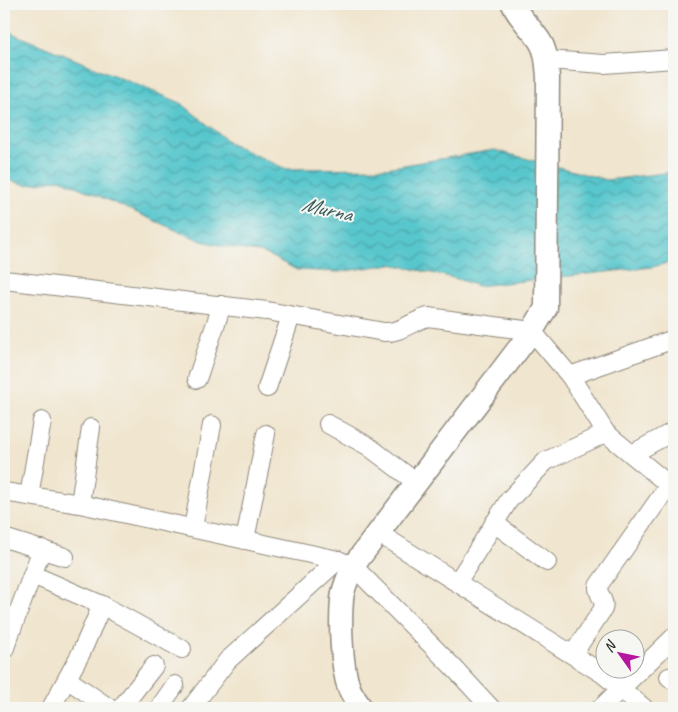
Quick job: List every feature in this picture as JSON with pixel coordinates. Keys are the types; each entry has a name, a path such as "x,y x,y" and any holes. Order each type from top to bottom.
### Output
{"main road":[{"path":"361,708 350,689 345,672 342,598 345,585 346,563 378,533 532,331 546,308 547,60 542,44 509,6"}],"street":[{"path":"547,60 604,64 674,59"},
{"path":"4,280 222,305 384,332 398,330 428,317 532,331 570,376 606,433 672,487 598,586 604,601 603,609 573,654"},
{"path":"197,379 222,305"},
{"path":"268,388 291,316"},
{"path":"570,376 674,339"},
{"path":"29,496 42,421"},
{"path":"328,424 368,446 417,483"},
{"path":"193,528 212,425"},
{"path":"80,504 91,428"},
{"path":"632,454 674,431"},
{"path":"458,582 509,500 546,461 606,433"},
{"path":"245,540 266,434"},
{"path":"4,492 80,504 346,563 454,668 491,708"},
{"path":"494,523 547,562"},
{"path":"378,533 573,654 622,688 644,708"},
{"path":"4,538 65,556"},
{"path":"4,650 9,622 33,575 42,549"},
{"path":"191,708 228,661 346,563"},
{"path":"33,575 102,605 182,649"},
{"path":"51,708 81,653 102,605"},
{"path":"601,708 674,637"},
{"path":"121,708 154,666"},
{"path":"67,679 109,708"},
{"path":"159,708 175,685"}],"water":[{"name":"Murna","path":"4,30 181,103 231,144 286,169 386,168 494,150 607,180 674,172 674,261 652,267 478,286 454,278 391,264 339,272 297,270 264,253 202,241 60,179 27,185 4,179"}]}
